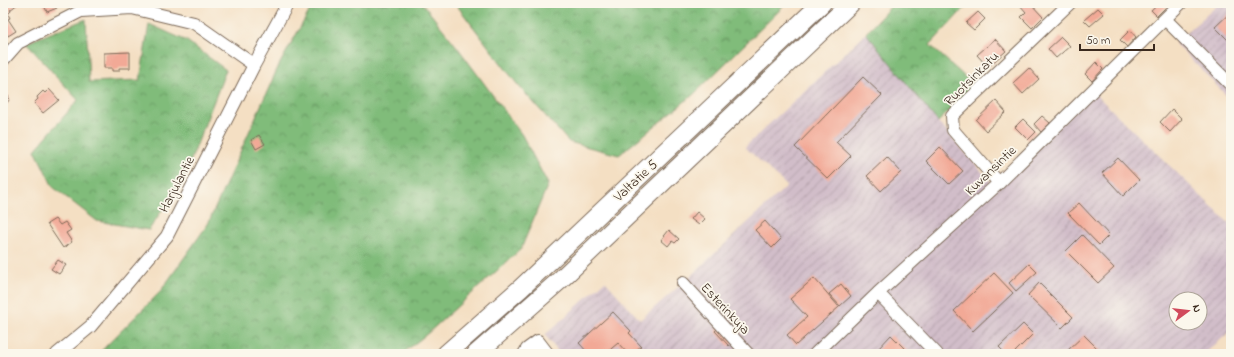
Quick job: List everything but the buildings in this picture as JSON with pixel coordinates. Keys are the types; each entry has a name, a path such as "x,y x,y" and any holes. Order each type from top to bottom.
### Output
{"highway":[{"name":"Valtatie 5","path":"446,354 521,288 822,3"},
{"name":"Valtatie 5","path":"476,354 559,280 851,3"}],"street":[{"name":"Harjulantie","path":"57,354 91,326 167,236 254,65 288,3"},
{"name":"Ruotsinkatu","path":"999,183 953,130 952,116 1070,3"},
{"name":"Kuvansintie","path":"815,354 878,293 999,183 1165,19 1178,4"},
{"path":"3,60 18,43 81,11 132,8 194,24 254,65"},
{"path":"1165,19 1231,85"},
{"name":"Esterinkuja","path":"682,283 748,354"},
{"path":"878,293 937,354"},
{"path":"524,354 538,341 548,354"}],"shaded area":[{"path":"1220,3 1231,3 1231,100 1175,43"},
{"path":"866,33 938,122 992,183 1089,88 1231,225 1231,331 1204,354 560,354 545,335 605,281 640,320 683,283 787,186 745,147"}],"green space":[{"path":"314,3 422,3 458,48 522,135 548,184 521,249 428,333 402,354 98,354 160,292 208,224 279,65"},
{"path":"455,3 787,3 694,94 619,155 569,142 517,84"},
{"path":"894,3 969,3 930,45 975,86 938,122 866,33"},
{"path":"86,19 89,82 140,80 149,24 187,41 226,70 185,175 149,230 97,221 53,187 35,150 78,100 26,43"}]}
